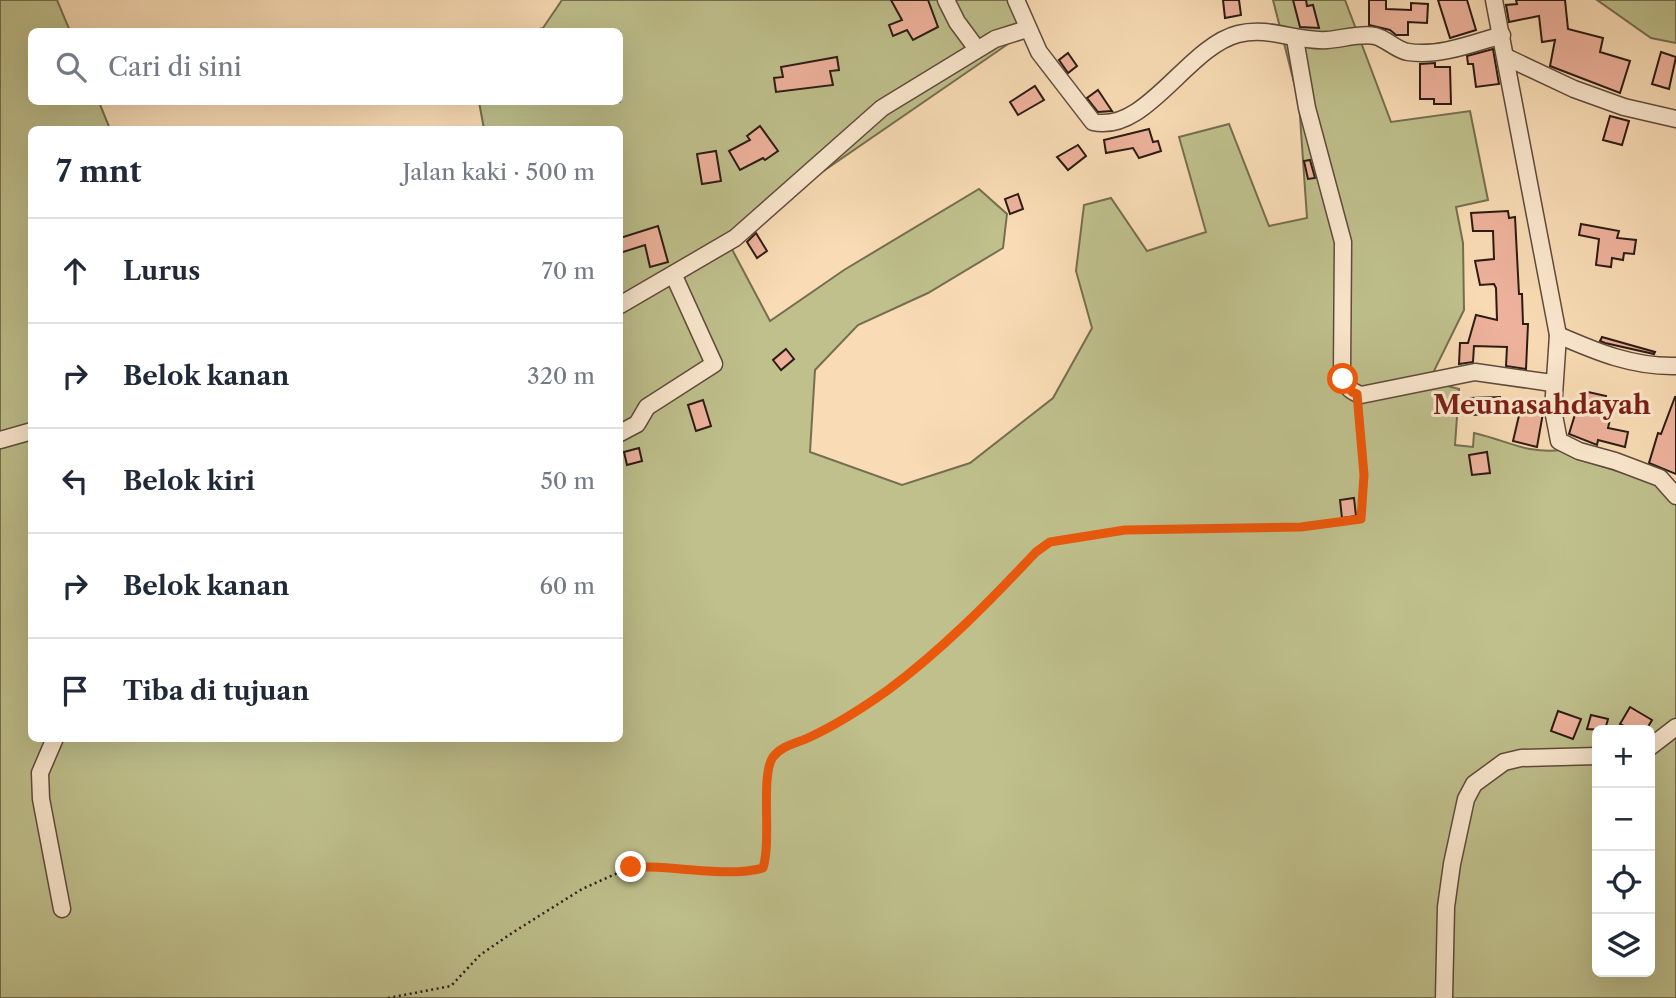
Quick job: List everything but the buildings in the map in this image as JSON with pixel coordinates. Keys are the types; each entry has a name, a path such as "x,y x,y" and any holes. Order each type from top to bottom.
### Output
{"street":[{"path":"946,0 957,22 977,49"},
{"path":"1016,0 1038,52 1093,122 1104,124 1134,113 1157,96 1194,61 1227,37 1264,30 1295,39 1378,37 1408,52 1455,48 1502,34"},
{"path":"1494,0 1558,335 1552,383 1553,410 1559,441 1579,452 1660,478 1676,496"},
{"path":"623,302 674,276 735,238 882,108 977,49 1012,32 1027,29"},
{"path":"1295,39 1307,108 1343,242 1342,372 1345,384 1357,394 1373,394 1440,377 1475,372 1552,383"},
{"path":"1506,57 1574,89 1624,107 1676,118"},
{"path":"623,431 637,424 647,407 714,364 674,276"},
{"path":"1558,335 1625,361 1674,368"},
{"path":"0,440 28,432"},
{"path":"1655,743 1676,726"},
{"path":"53,742 40,773 41,799 62,909"},
{"path":"1444,998 1446,907 1452,864 1466,799 1474,784 1504,762 1521,758 1592,756"}],"path":[{"path":"388,998 451,986 480,955 512,933 582,889 631,867 664,865 728,871 763,868 768,851 768,780 772,759 782,748 811,737 886,691 937,650 1036,552 1050,542 1125,530 1301,527 1361,519 1364,475 1357,394"}],"green space":[{"path":"0,0 57,0 69,28 28,28 28,105 100,105 109,126 28,126 28,742 623,742 623,126 483,126 480,105 623,105 623,28 543,28 562,0 1021,0 1024,33 726,238 770,321 844,270 979,189 1007,214 1003,248 928,293 858,325 815,370 810,452 902,485 970,463 1053,398 1092,328 1076,271 1084,205 1111,198 1147,251 1206,232 1179,137 1229,124 1269,226 1307,218 1299,102 1273,0 1345,0 1391,122 1470,111 1488,200 1456,207 1463,243 1464,310 1429,381 1459,389 1455,445 1473,447 1474,433 1527,448 1563,450 1575,458 1676,489 1676,998 0,998"},
{"path":"1597,0 1676,0 1676,43 1651,38"}],"district":[{"name":"Meunasahdayah","path":"1542,405"}],"route":[{"path":"631,867 664,865 728,871 763,868 768,851 768,780 772,759 782,748 811,737 886,691 937,650 1036,552 1050,542 1125,530 1301,527 1361,519 1365,504 1357,394 1352,392 1343,379"}]}
